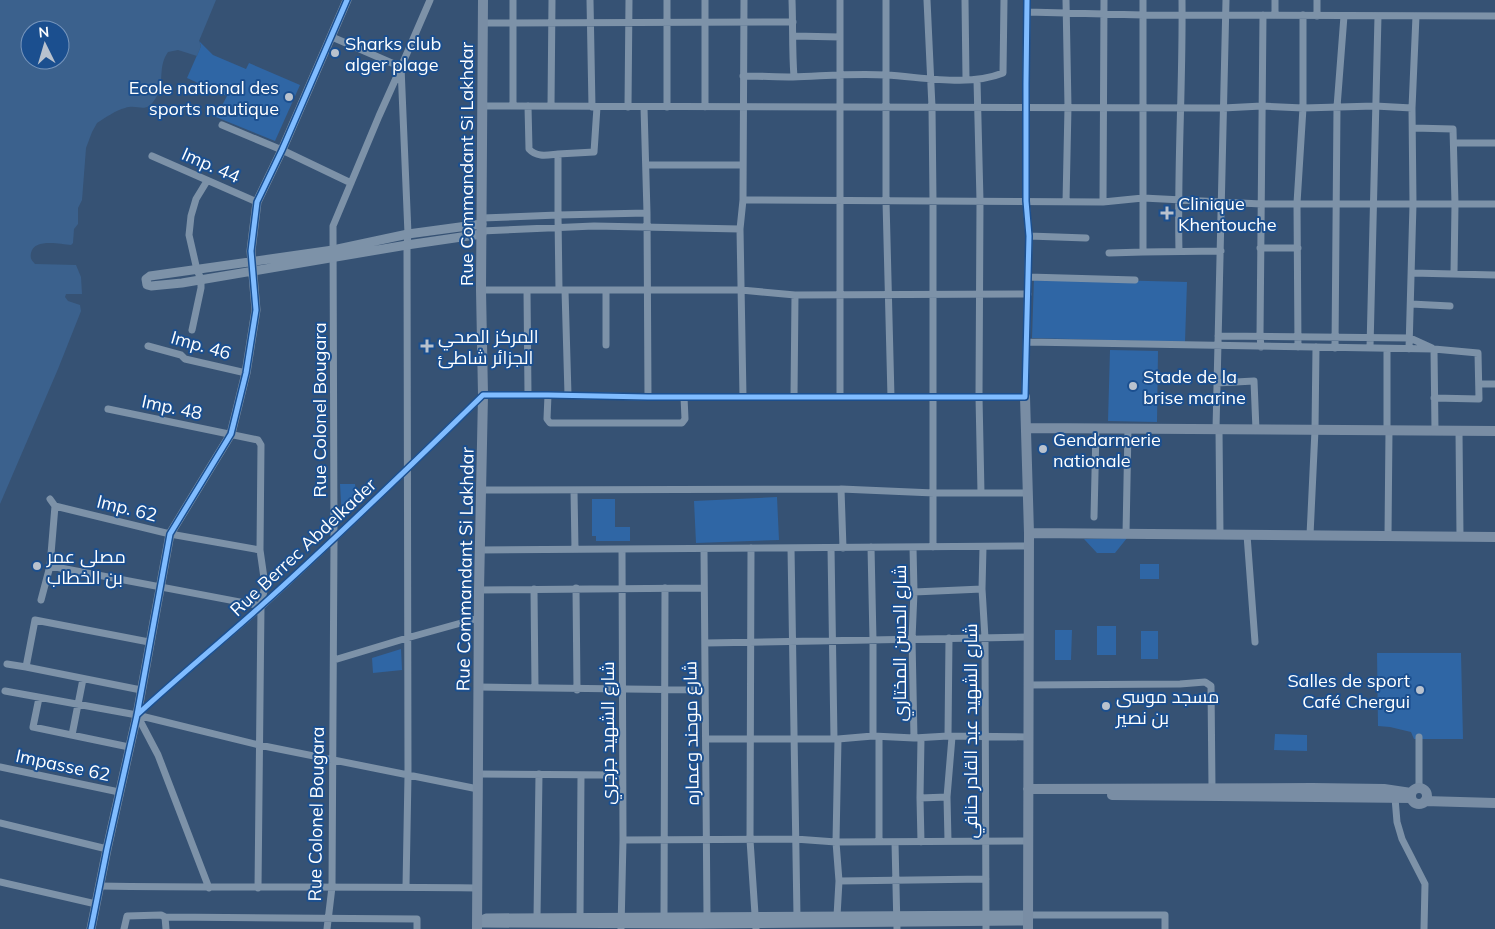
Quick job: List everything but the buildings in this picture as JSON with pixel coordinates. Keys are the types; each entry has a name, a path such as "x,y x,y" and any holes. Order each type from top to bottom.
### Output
{"main road":[{"name":"Rue Commandant Si Lakhdar","path":"477,925 479,590 483,395 481,227 483,0"},
{"path":"1025,397 1028,493 1028,922"},
{"path":"1027,428 1495,431"},
{"path":"1028,533 1495,537"},
{"path":"1028,792 1212,788 1384,789 1419,795 1495,803"},
{"path":"1028,792 1395,798 1419,795 1495,798"}],"street":[{"path":"91,929 137,715 170,534 231,434 246,373 256,310 251,251 258,202 347,0"},
{"name":"Rue Colonel Bougara","path":"327,929 332,887 334,660 333,226 378,116 402,67 430,0"},
{"path":"513,0 513,106"},
{"path":"551,106 552,0"},
{"path":"528,106 529,149 533,154 594,152 590,0"},
{"path":"628,107 629,0"},
{"path":"667,0 667,107"},
{"path":"705,0 705,107"},
{"path":"743,397 740,229 743,165 744,0"},
{"path":"792,0 794,77"},
{"path":"840,0 840,397"},
{"path":"886,0 886,201 891,397"},
{"path":"927,0 929,79 932,107 934,294 932,397 933,547"},
{"path":"965,0 966,79"},
{"path":"744,76 794,77 839,74 886,75 929,79 977,80 990,78 1003,73 1004,0"},
{"path":"483,395 568,395 648,398 1025,397 1029,236 1026,201 1027,0"},
{"path":"1066,0 1068,107 1066,202"},
{"path":"1103,202 1105,107 1104,0"},
{"path":"1142,252 1143,0"},
{"path":"1179,251 1178,201 1182,0"},
{"path":"1220,534 1217,382 1226,0"},
{"path":"1275,0 1275,15"},
{"path":"1317,16 1318,0"},
{"path":"1027,12 1143,15 1495,16"},
{"path":"1261,347 1260,248 1263,15"},
{"path":"1298,347 1297,203 1302,108 1303,15"},
{"path":"1335,348 1337,107 1344,16"},
{"path":"1370,348 1378,16"},
{"path":"1409,349 1413,204 1412,108 1416,16"},
{"path":"483,23 793,22"},
{"path":"794,36 840,37"},
{"path":"332,37 402,67 408,234 408,775 406,887"},
{"path":"977,80 980,201 979,397 981,493"},
{"path":"482,106 1223,108 1262,106 1302,108 1375,106 1412,108"},
{"path":"644,107 647,213 648,398"},
{"path":"222,125 282,150 351,183"},
{"path":"1413,128 1453,129 1454,274"},
{"path":"1454,143 1495,143"},
{"path":"558,154 558,227 568,395"},
{"name":"Imp. 44","path":"152,156 258,202"},
{"path":"646,165 743,165"},
{"path":"192,330 201,288 189,235 191,216 196,199 207,181"},
{"path":"742,200 1103,202 1143,198 1261,204 1495,204"},
{"path":"333,254 408,234 481,227 558,215 647,213"},
{"path":"199,274 151,286 145,282 148,277 199,274 407,245 481,227 594,226 740,229"},
{"path":"1029,236 1086,238"},
{"path":"1260,248 1298,248"},
{"path":"1109,253 1221,251"},
{"path":"1412,273 1495,275"},
{"path":"1028,277 1136,280"},
{"path":"481,290 741,290 795,295 1028,294"},
{"path":"527,290 528,395"},
{"path":"606,290 606,345"},
{"path":"794,397 795,295"},
{"path":"1411,304 1450,306"},
{"path":"1218,336 1410,338 1434,349"},
{"path":"1027,342 1434,349 1478,353 1480,398 1434,398"},
{"name":"Imp. 46","path":"148,346 181,355 185,358 246,373"},
{"path":"1310,535 1315,430 1316,347"},
{"path":"1387,349 1388,536"},
{"path":"1434,349 1435,431"},
{"path":"1217,382 1254,381 1256,430"},
{"path":"1479,384 1495,384"},
{"name":"Rue Berrec Abdelkader","path":"137,715 334,539 483,395"},
{"path":"548,395 547,419 550,423 682,423 685,419 684,397"},
{"name":"Imp. 48","path":"108,408 258,440 261,445 260,550"},
{"path":"1094,517 1096,429"},
{"path":"1126,534 1128,429"},
{"path":"1459,431 1460,537"},
{"path":"482,490 841,489 934,493 1028,493"},
{"path":"841,489 843,548"},
{"path":"574,490 575,549"},
{"path":"41,600 50,566 55,506 50,499"},
{"name":"Imp. 62","path":"55,506 170,534 260,550"},
{"path":"1248,535 1255,642"},
{"path":"480,550 1028,546"},
{"path":"871,547 879,842"},
{"name":"شارع الحسن المختاري","path":"913,547 912,639 918,738 921,842"},
{"name":"شارع الشهيد عبد القادر حنافي","path":"983,547 986,922"},
{"name":"شارع موحند وعماره","path":"703,923 706,840 704,548"},
{"path":"751,548 750,840 756,923"},
{"path":"791,548 797,916"},
{"path":"831,548 836,739 836,842 839,881 837,916"},
{"name":"شارع الشهيد جرجري","path":"621,924 623,840 622,549"},
{"path":"258,888 261,606 265,585 260,550"},
{"path":"50,566 261,606"},
{"path":"576,588 577,690"},
{"path":"664,917 665,588"},
{"path":"479,590 704,588"},
{"path":"534,589 535,688"},
{"path":"914,592 982,589"},
{"path":"334,660 479,618"},
{"path":"26,667 35,620 149,642"},
{"path":"705,643 1028,637"},
{"path":"948,841 949,638"},
{"path":"7,664 141,690"},
{"path":"72,735 84,679"},
{"path":"1028,685 1184,684 1204,682 1211,686 1212,788"},
{"path":"479,687 577,690 705,690"},
{"path":"5,691 137,715 259,745 478,789"},
{"path":"39,698 33,727 129,746"},
{"path":"137,715 158,755 208,888"},
{"path":"706,739 836,739 876,736 918,738 950,736 986,738 1028,737"},
{"path":"1419,737 1419,795"},
{"name":"Impasse 62","path":"0,767 119,792"},
{"path":"478,774 622,775"},
{"path":"536,918 539,774"},
{"path":"580,918 581,775"},
{"path":"920,798 947,797"},
{"path":"1395,798 1397,822 1402,839 1425,884 1424,929"},
{"path":"0,823 107,849"},
{"path":"623,840 1028,841"},
{"path":"895,842 897,922"},
{"path":"839,881 986,879"},
{"path":"0,882 96,904"},
{"path":"100,886 477,888"},
{"path":"124,929 127,916 161,915 165,917 417,919 417,929"},
{"path":"477,925 1028,922 1165,915 1165,929"},
{"path":"756,923 797,916 837,916 897,922"},
{"path":"165,917 166,929"},
{"path":"477,925 486,918 580,918 621,924 664,917 703,923"}],"shaded area":[{"path":"0,0 216,0 199,41 201,46 197,56 178,50 168,52 163,63 160,89 154,101 143,108 130,107 122,109 97,123 86,148 82,200 78,208 78,224 74,229 73,243 71,245 48,243 37,245 33,248 31,259 35,264 76,265 81,277 82,294 66,294 65,297 68,301 80,305 81,311 0,504"},
{"path":"199,41 213,55 246,69 249,63 300,85 275,141 216,117 227,96 187,78 201,46"},
{"path":"1034,278 1187,282 1185,342 1032,338"},
{"name":"Stade de la brise marine","path":"1110,350 1158,351 1157,422 1108,421"},
{"path":"340,484 355,484 356,492 370,491 342,520"},
{"path":"777,497 779,540 696,543 694,501"},
{"path":"592,499 615,499 615,527 630,527 630,541 596,541 596,536 592,536"},
{"path":"1127,538 1115,553 1097,553 1084,539"},
{"path":"1140,564 1159,564 1159,579 1140,579"},
{"path":"1097,626 1116,626 1116,655 1097,655"},
{"path":"1055,630 1072,630 1071,660 1055,660"},
{"path":"1141,631 1158,631 1158,659 1141,659"},
{"path":"401,649 402,670 373,673 372,658"},
{"name":"Salles de sport Café Chergui","path":"1377,653 1461,653 1463,739 1414,739 1411,732 1378,726"},
{"path":"1275,734 1307,735 1307,751 1274,750"}],"cycle path":[{"path":"91,929 137,715 170,534 231,434 246,373 256,310 251,251 257,202 282,150 347,0"},
{"path":"137,715 247,619 374,501 483,395 1025,397 1029,236 1026,201 1027,0"}],"place":[{"name":"Sharks club alger plage","path":"335,53"},
{"name":"Ecole national des sports nautique","path":"289,97"},
{"name":"Clinique Khentouche","path":"1167,213"},
{"name":"المركز الصحي الجزائر شاطئ","path":"427,346"},
{"name":"Stade de la brise marine","path":"1133,386"},
{"name":"Gendarmerie nationale","path":"1043,449"},
{"name":"مصلى عمر بن الخطاب","path":"37,566"},
{"name":"Salles de sport Café Chergui","path":"1420,690"},
{"name":"مسجد موسى بن نصير","path":"1106,706"}]}
